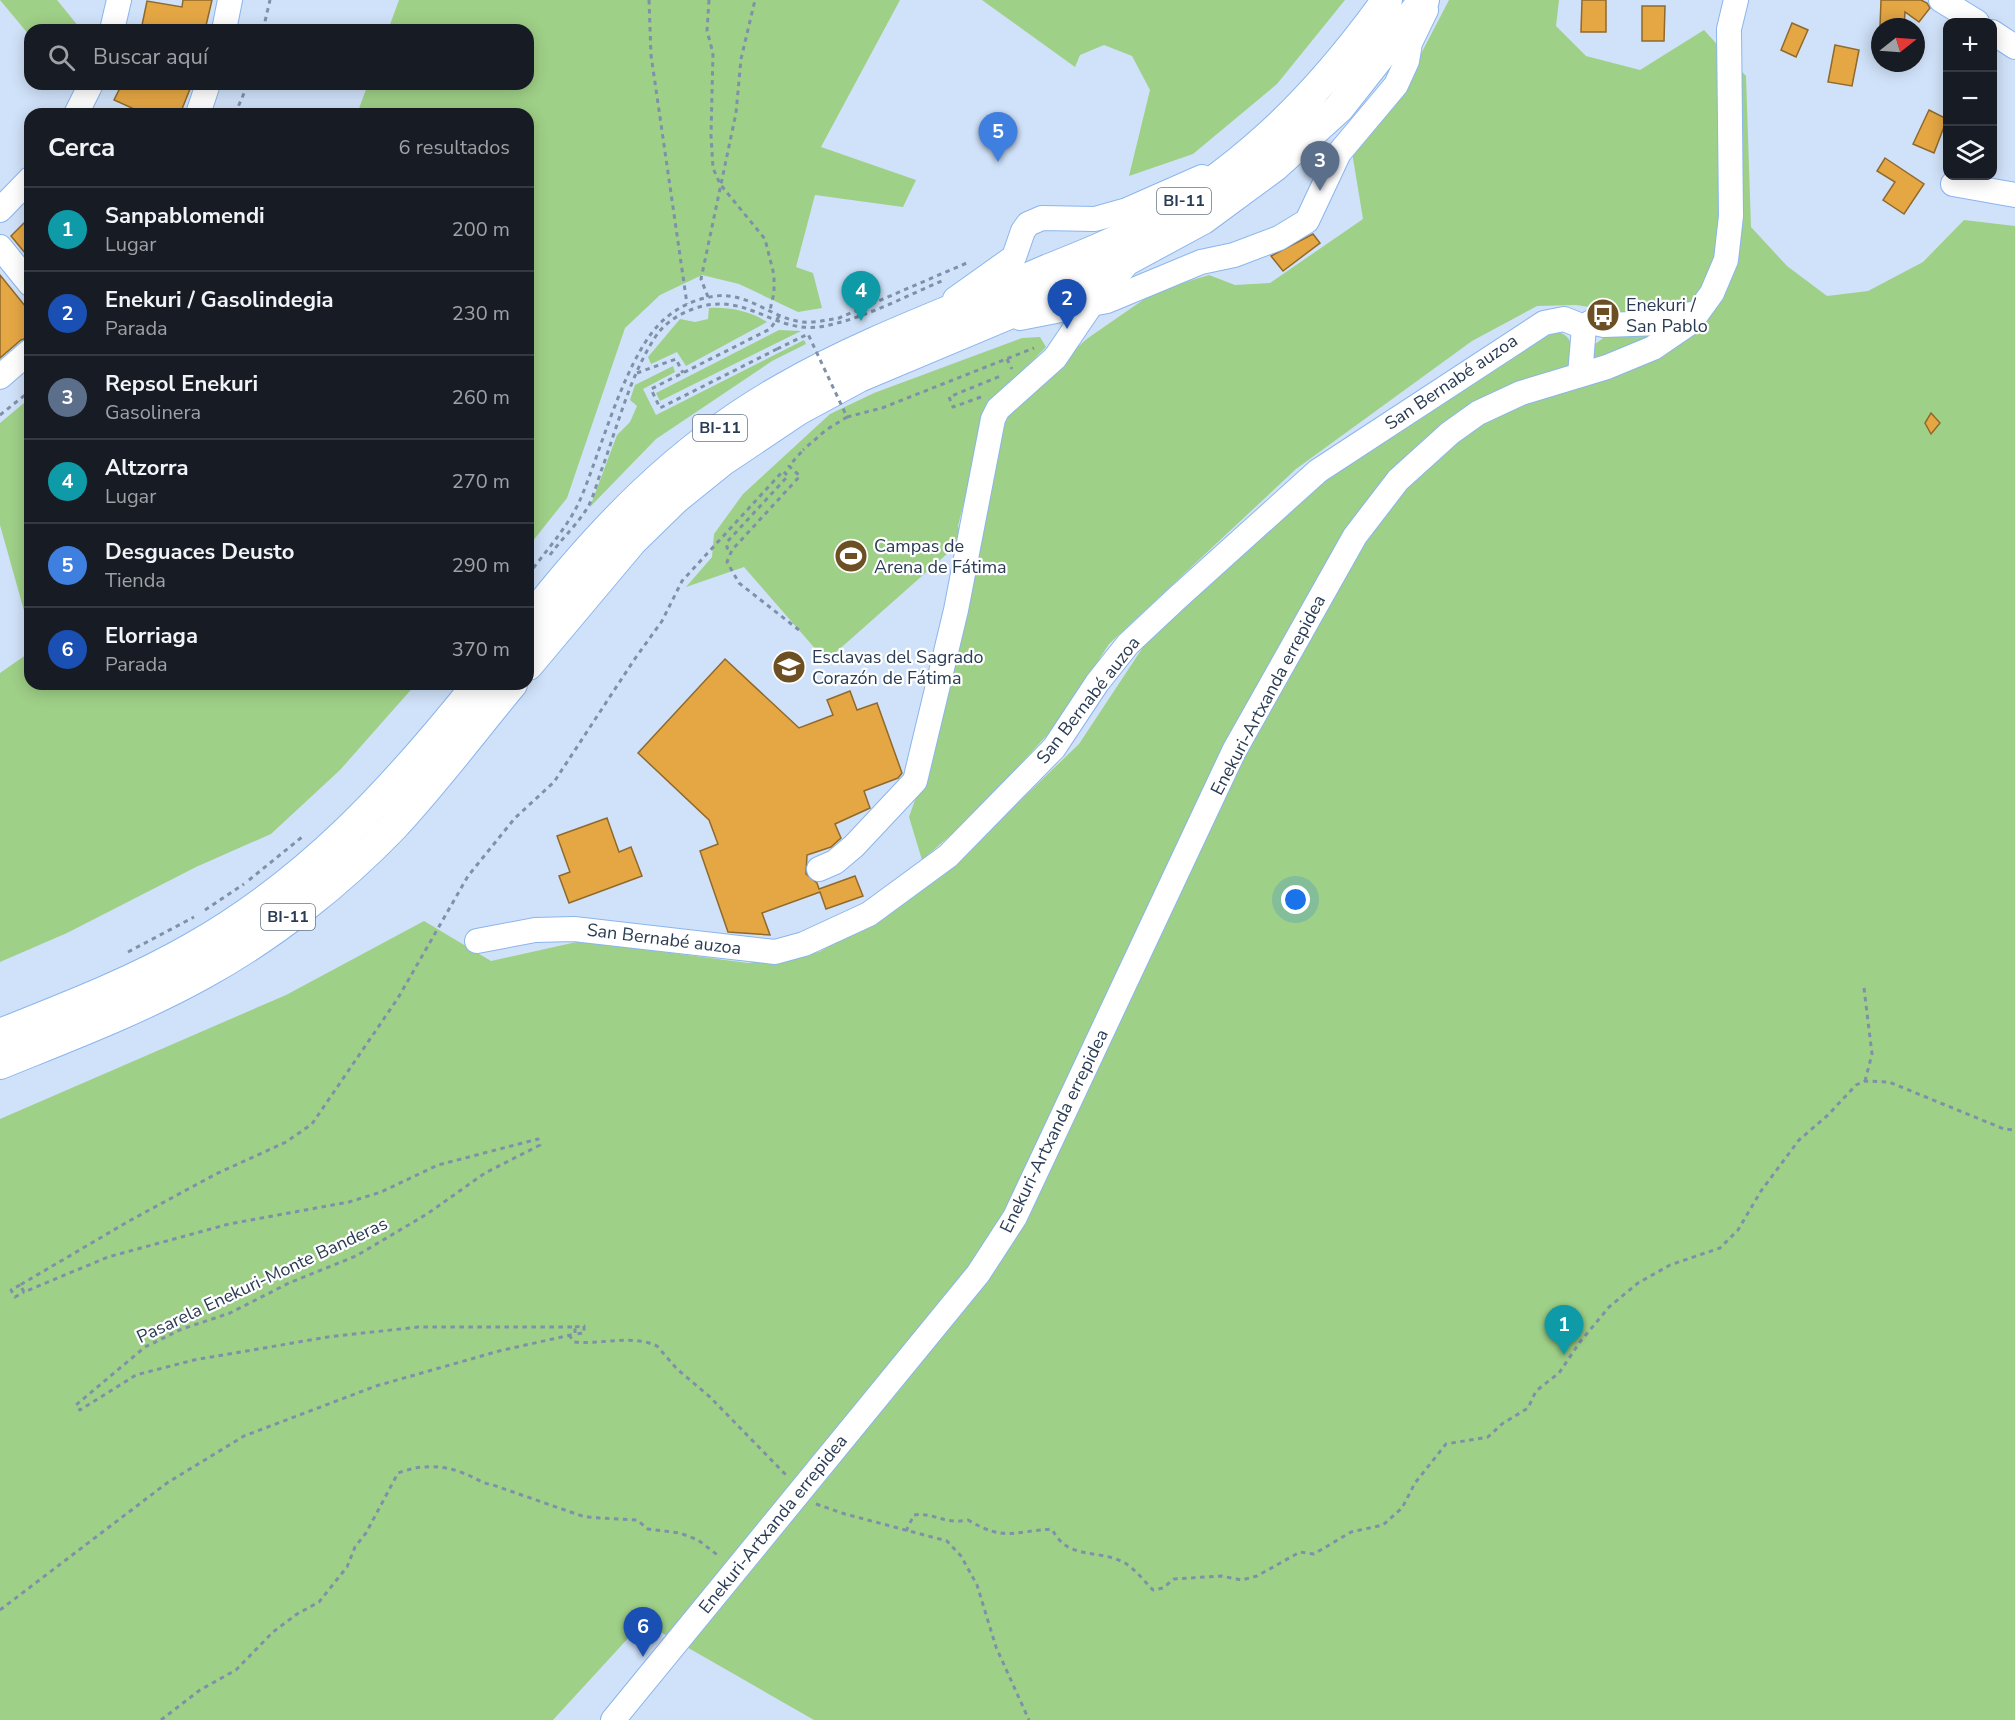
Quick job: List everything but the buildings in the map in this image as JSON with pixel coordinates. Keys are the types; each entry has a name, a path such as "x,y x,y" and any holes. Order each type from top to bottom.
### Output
{"main road":[{"name":"BI-11","path":"534,615 616,518 654,480 704,440 755,405 809,373 924,321 1121,238 1192,196 1245,158 1285,123 1317,89 1387,0"},
{"name":"BI-11","path":"534,658 632,541 675,499 722,461 798,410 859,377 1014,317 1131,260 1203,219 1275,166 1339,108 1424,0"},
{"name":"BI-11","path":"0,1034 117,986 190,949 259,905 333,847 366,815 422,755 473,690"},
{"name":"BI-11","path":"0,1064 128,1012 204,974 275,927 325,889 392,827 507,690"}],"street":[{"path":"113,24 119,0"},
{"path":"225,24 230,0"},
{"path":"1014,317 1107,301 1201,262 1243,252 1279,238 1307,221 1338,153 1396,86 1407,61 1410,43 1431,0"},
{"name":"Enekuri-Artxanda errepidea","path":"613,1720 978,1274 1015,1217 1234,751 1354,536 1398,480 1450,433 1478,413 1521,393 1607,367 1653,348 1691,322 1712,294 1726,260 1731,216 1729,29 1736,0"},
{"path":"1941,0 1970,18"},
{"path":"1997,36 2015,47"},
{"path":"79,108 89,90"},
{"path":"200,108 206,90"},
{"path":"924,321 1014,257 1023,231 1028,224 1041,218 1095,219 1127,210 1245,158"},
{"path":"1953,184 2015,195"},
{"path":"0,210 24,185"},
{"path":"0,247 24,277"},
{"path":"819,870 835,862 854,846 915,781 956,610 993,419 998,409 1055,358 1091,304 1131,260"},
{"name":"San Bernabé auzoa","path":"477,941 535,930 574,929 775,952 804,944 869,914 948,856 1054,748 1097,683 1128,644 1318,471 1544,323 1564,319 1591,333 1661,323 1701,310"},
{"path":"1014,317 1041,329 1050,338 1055,358"},
{"path":"1580,375 1591,333 1612,347 1607,367"},
{"path":"0,376 24,356"}],"path":[{"path":"264,24 270,0"},
{"path":"649,0 651,55 687,304"},
{"path":"709,0 707,31 713,53 711,135 713,168 720,184 765,239 774,275 774,293 770,310"},
{"path":"708,298 701,279 736,113 741,59 755,0"},
{"path":"238,108 246,90"},
{"path":"534,567 579,503 629,374 656,328 666,317 687,304 708,298 734,297 802,322 839,318 969,262"},
{"path":"543,565 589,504 636,374 663,327 674,318 692,309 720,303 735,304 777,322 801,327 824,327 868,312 945,279"},
{"path":"780,315 770,329 651,389 660,408 808,334 847,417"},
{"path":"800,630 739,582 727,562 732,550 800,476 789,466 826,430 847,417 882,408 1035,347 1039,353 1029,381"},
{"path":"629,374 636,374 676,359 683,373"},
{"path":"986,396 953,407 949,397 1013,371 1007,359"},
{"path":"0,415 24,396"},
{"path":"20,1285 24,1292 15,1297 11,1290 129,1221 216,1174 286,1142 312,1124 398,998 450,903 468,876 515,818 555,782 633,660 662,621 682,581 783,471 788,476 727,542 727,548 732,550"},
{"path":"120,956 198,915 249,880 310,831"},
{"path":"242,893 250,887"},
{"path":"207,916 232,899"},
{"path":"125,960 200,920"},
{"path":"1864,988 1872,1054 1865,1081"},
{"path":"906,1531 914,1515 924,1514 951,1523 968,1520 983,1529 1002,1534 1052,1528 1058,1540 1081,1554 1100,1554 1125,1563 1153,1590 1163,1588 1174,1579 1221,1576 1242,1580 1257,1576 1300,1552 1314,1554 1351,1532 1383,1525 1402,1508 1415,1483 1446,1444 1488,1437 1502,1424 1528,1408 1536,1391 1559,1373 1580,1342 1610,1306 1638,1283 1670,1265 1720,1248 1738,1230 1761,1191 1799,1140 1856,1085 1865,1081 1889,1082 2004,1129 2015,1130"},
{"name":"Pasarela Enekuri-Monte Banderas","path":"24,1292 108,1257 229,1224 349,1202 381,1191 438,1165 538,1139 540,1145 485,1173 427,1214 372,1247 289,1283 230,1313 182,1329 145,1347 76,1405 80,1410 136,1376 151,1370 194,1360 328,1337 418,1327 575,1327"},
{"path":"0,1610 167,1483 234,1441 376,1386 499,1351 584,1333 584,1326 575,1327 575,1334"},
{"path":"569,1335 574,1342 614,1339 657,1346 676,1368 710,1397 789,1477 797,1494 845,1515 947,1541 961,1556 977,1584 996,1647 1029,1720"},
{"path":"162,1720 200,1690 236,1670 273,1632 297,1614 319,1602 347,1567 355,1546 366,1533 398,1473 416,1467 430,1465 463,1473 482,1483 585,1517 637,1520 648,1529 680,1533 698,1540 734,1570"}],"green space":[{"path":"0,0 57,0 77,24 24,24 24,29"},
{"path":"399,0 900,0 821,147 916,180 903,207 815,195 796,267 813,273 822,308 798,312 739,284 702,275 660,295 625,328 567,498 534,539 534,108 359,108 366,90 534,90 534,24 390,24"},
{"path":"982,0 1345,0 1277,84 1193,154 1129,176 1150,90 1132,56 1104,45 1080,55 1075,67"},
{"path":"1449,0 1559,0 1556,26 1586,56 1640,70 1704,30 1746,76 1751,227 1787,266 1827,296 1868,291 1923,262 1964,220 2015,226 2015,1720 814,1720 643,1622 553,1720 0,1720 0,1119 286,995 424,921 491,961 581,941 748,963 819,952 900,904 958,860 1079,744 1153,632 1331,473 1552,331 1563,334 1570,340 1572,361 1636,314 1576,305 1537,306 1472,341 1296,469 1109,644 1059,722 974,815 922,860 909,817 923,777 1000,414 1088,338 1156,291 1209,275 1235,285 1270,283 1363,219 1350,140 1413,69"},
{"path":"709,308 740,311 767,322 686,366 677,352 651,364 648,357 680,319 695,322 708,319"},
{"path":"779,330 801,331 660,401 656,393"},
{"path":"1040,337 1046,347 988,406 958,526 960,532 957,545 826,661 744,567 686,587 712,557 714,534 743,494 830,414 874,393 1022,338"},
{"path":"804,340 806,344 772,361 656,439 590,507 617,435 630,422 637,406 630,400 635,385 673,366 675,372 643,389 656,415"},
{"path":"24,403 24,611 0,525 0,423"},
{"path":"24,656 24,690 411,690 340,770 271,834 196,867 67,933 0,962 0,673"}],"place":[{"name":"Desguaces Deusto","path":"998,162"},
{"name":"Repsol Enekuri","path":"1320,191"},
{"name":"Enekuri / San Pablo","path":"1603,315"},
{"name":"Altzorra","path":"861,321"},
{"name":"Enekuri / Gasolindegia","path":"1067,329"},
{"name":"Campas de Arena de Fátima","path":"851,556"},
{"name":"Esclavas del Sagrado Corazón de Fátima","path":"789,667"},
{"name":"Sanpablomendi","path":"1564,1355"},
{"name":"Elorriaga","path":"643,1657"}]}
